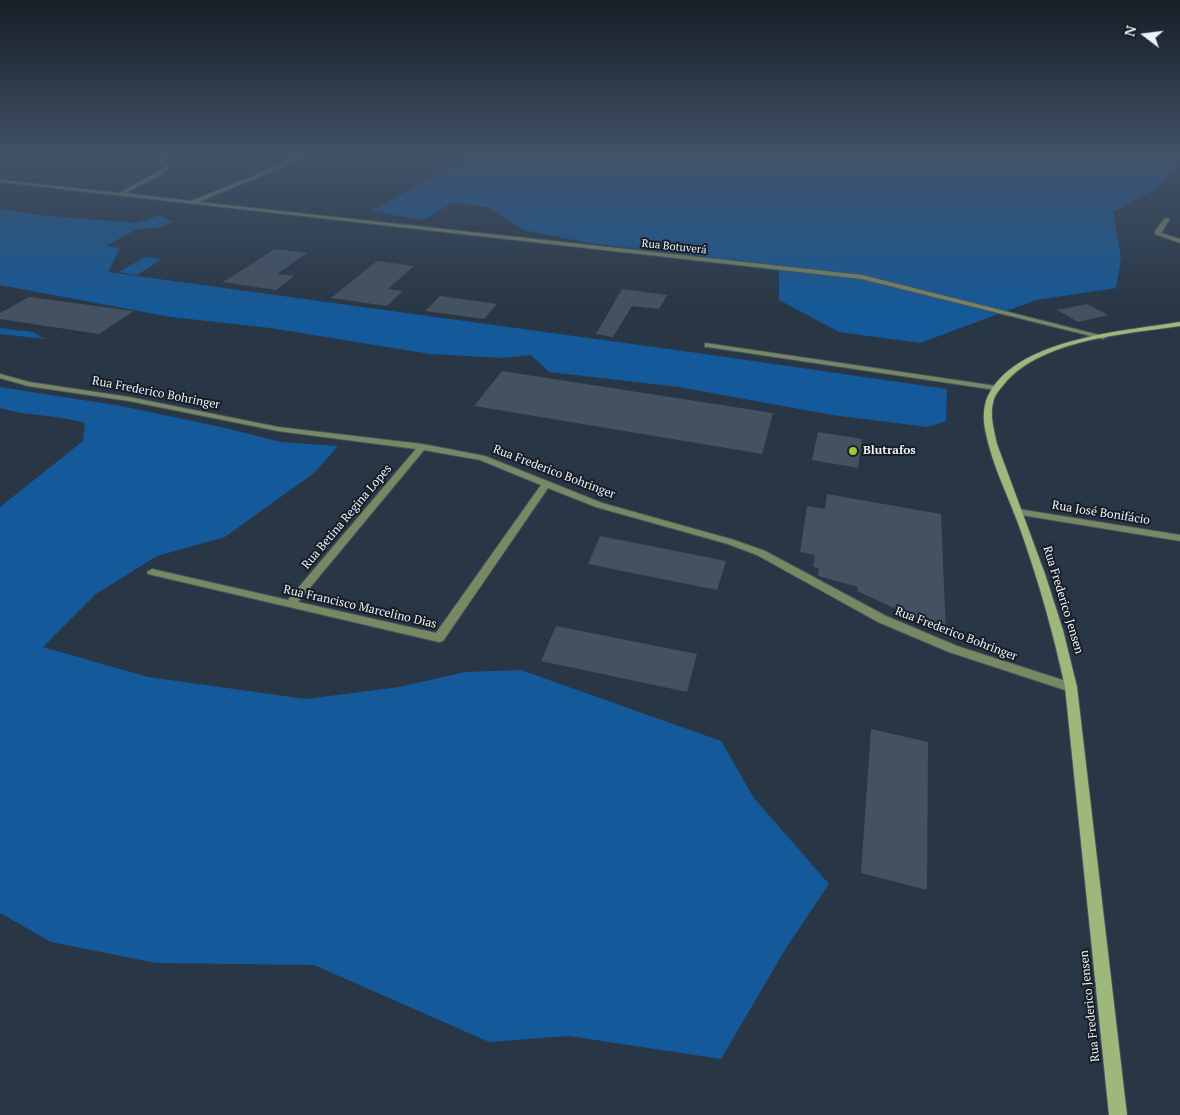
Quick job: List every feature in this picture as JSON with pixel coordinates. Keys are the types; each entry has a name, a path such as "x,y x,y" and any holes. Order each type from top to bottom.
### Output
{"main road":[{"path":"996,388 1018,368 1044,353 1103,337 1180,324"},
{"name":"Rua Frederico Jensen","path":"996,388 991,397 988,415 992,440 1060,637 1071,687 1118,1115"}],"street":[{"name":"Rua Botuverá","path":"241,209 862,278 1103,337"},
{"path":"1168,219 1158,231 1158,234 1180,241"},
{"path":"708,346 996,388"},
{"name":"Rua Frederico Bohringer","path":"0,376 28,384 129,399 278,429 422,447 482,458 599,505 731,542 761,553 882,619 953,649 1071,687"},
{"name":"Rua Betina Regina Lopes","path":"290,604 422,447"},
{"name":"Rua Francisco Marcelino Dias","path":"152,572 439,638 546,485"},
{"name":"Rua José Bonifácio","path":"1018,512 1180,538"}],"shaded area":[{"path":"0,209 38,215 138,223 160,215 173,222 158,228 137,229 106,246 120,248 108,272 947,389 946,421 928,427 832,415 679,387 549,372 531,355 501,358 430,354 270,328 171,317 0,285"},
{"path":"375,209 442,209 422,220 371,211"},
{"path":"490,209 1119,209 1113,212 1121,257 1116,288 1036,300 920,343 839,332 779,300 779,265 589,243 524,230"},
{"path":"145,257 162,259 137,275 119,272"},
{"path":"0,328 33,332 45,339 0,334"},
{"path":"0,387 121,406 281,442 338,446 314,473 225,537 157,556 96,594 43,647 148,677 306,699 399,687 465,672 521,670 721,741 754,798 829,884 786,948 721,1059 569,1036 489,1042 314,965 156,963 51,942 0,913 0,507 83,441 85,423 0,408"}],"building":[{"path":"275,249 307,253 277,274 294,276 276,290 223,282"},
{"path":"377,261 414,266 388,289 403,291 387,306 331,298"},
{"path":"622,289 667,295 659,309 632,306 613,337 596,334"},
{"path":"440,296 497,304 484,319 425,311"},
{"path":"29,297 134,311 99,334 0,319 0,313"},
{"path":"1087,304 1108,315 1078,322 1057,310"},
{"path":"502,371 773,413 762,454 474,406"},
{"path":"818,432 862,439 858,468 812,460"},
{"path":"827,494 941,514 946,632 857,591 858,587 818,576 819,568 813,567 815,555 800,552 807,506 825,509"},
{"path":"600,536 726,561 717,590 588,564"},
{"path":"556,626 697,654 687,692 541,661"},
{"path":"871,729 928,742 927,890 861,873"}],"place":[{"name":"Blutrafos","path":"853,451"}]}
